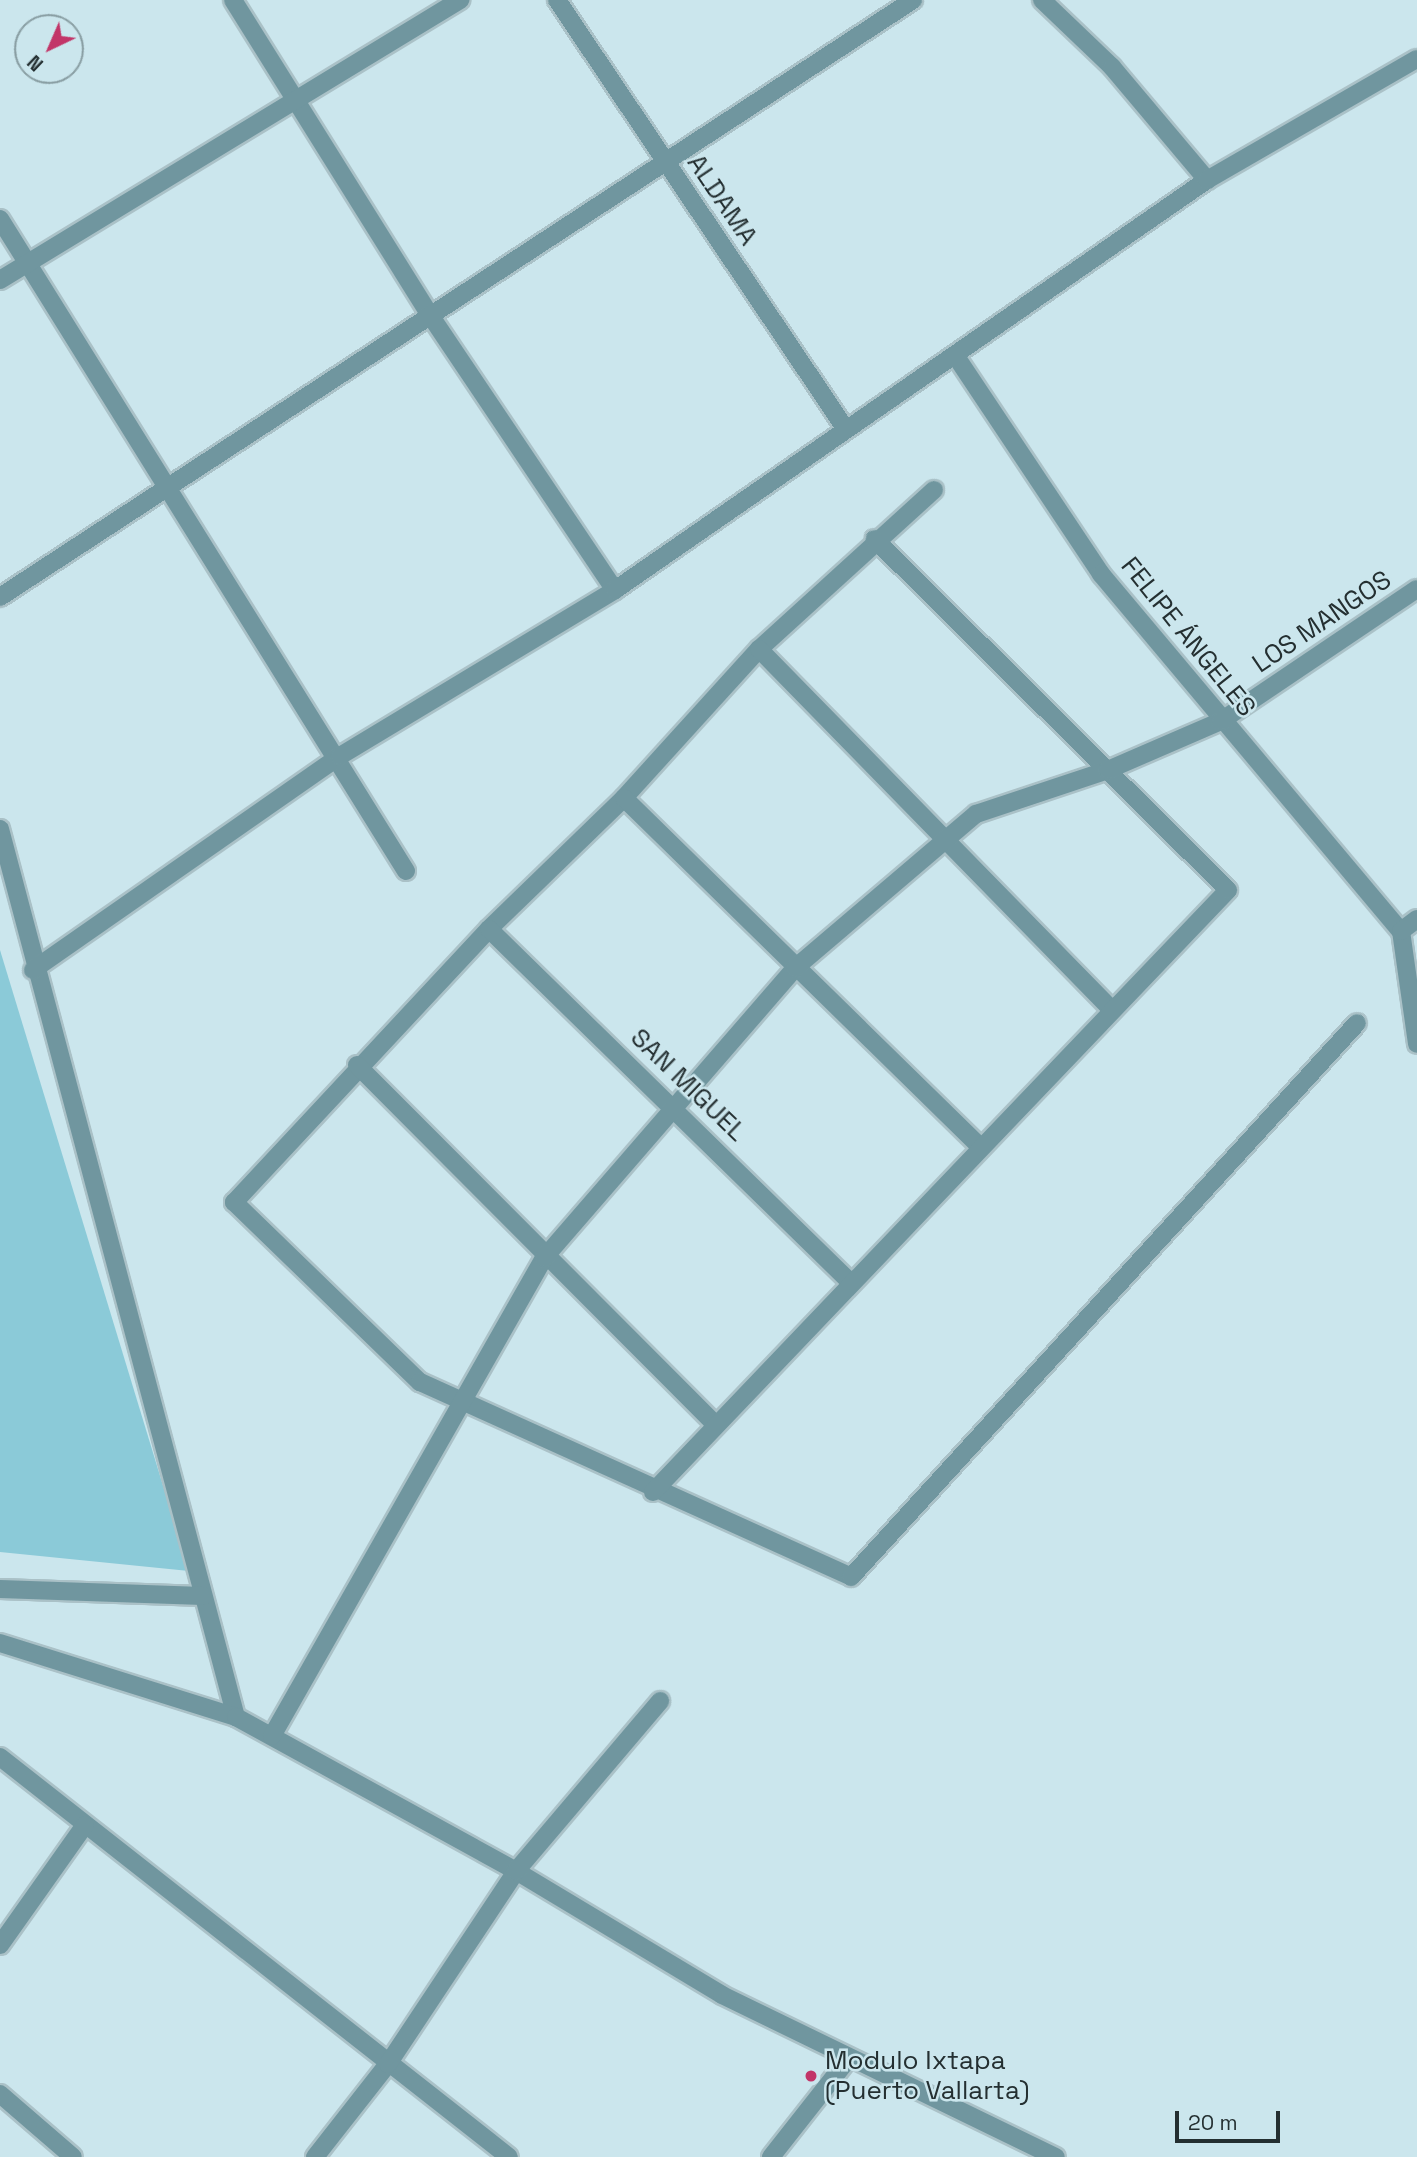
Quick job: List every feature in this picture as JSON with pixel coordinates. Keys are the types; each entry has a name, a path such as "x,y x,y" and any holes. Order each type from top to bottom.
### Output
{"street":[{"path":"233,0 430,315 615,590"},
{"path":"0,280 27,260 292,97 460,0"},
{"name":"ALDAMA","path":"557,0 845,428"},
{"path":"0,597 165,484 668,166 914,0"},
{"path":"1042,0 1112,68 1207,180"},
{"path":"33,971 340,756 615,590 845,428 957,358 1207,180 1417,59"},
{"path":"0,219 165,484 340,756 406,871"},
{"name":"FELIPE ÁNGELES","path":"957,358 1101,574 1222,722 1401,931"},
{"path":"934,490 875,539 759,649 624,798 489,929 357,1065 234,1202 420,1382 653,1492 851,1577 1357,1023"},
{"path":"653,1492 714,1423 849,1281 1228,890 875,539"},
{"name":"LOS MANGOS","path":"272,1736 544,1258 671,1104 795,968 939,839 976,814 1108,771 1222,722 1417,589"},
{"path":"759,649 939,839 1111,1009"},
{"path":"624,798 979,1146"},
{"path":"0,829 33,971 236,1717"},
{"path":"1417,919 1401,931 1417,1044"},
{"name":"SAN MIGUEL","path":"489,929 671,1104 849,1281"},
{"path":"357,1065 544,1258 714,1423"},
{"path":"0,1589 203,1596"},
{"path":"0,1643 236,1717 516,1871 722,1995 1056,2157"},
{"path":"316,2157 388,2064 516,1871 660,1701"},
{"path":"0,1757 509,2157"},
{"path":"0,1945 85,1825"},
{"path":"771,2157 849,2058"},
{"path":"0,2094 74,2157"}],"shaded area":[{"path":"0,950 189,1571 0,1552"}],"place":[{"name":"Modulo Ixtapa (Puerto Vallarta)","path":"811,2076"}]}
